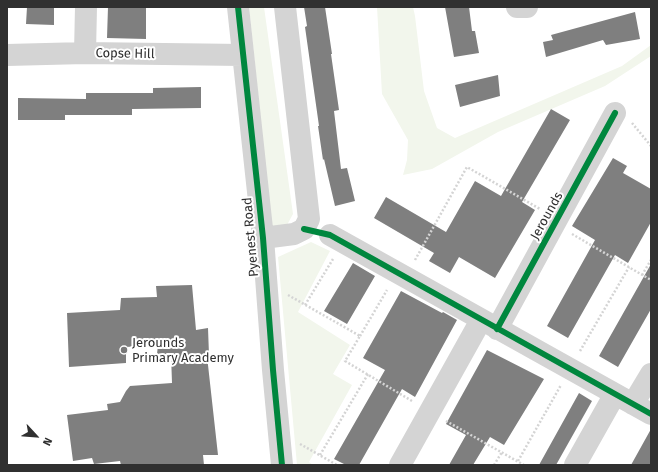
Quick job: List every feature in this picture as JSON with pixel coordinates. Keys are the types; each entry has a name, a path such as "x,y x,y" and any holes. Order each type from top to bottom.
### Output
{"street":[{"path":"85,53 86,7"},
{"name":"Pyenest Road","path":"238,7 262,238 282,465"},
{"name":"Pyenest Road","path":"262,238 294,234 304,229 309,219 285,7"},
{"path":"518,7 527,7"},
{"name":"Copse Hill","path":"7,55 85,53 243,55"},
{"name":"Jerounds","path":"400,465 430,411 489,324 557,219 615,113"},
{"path":"336,239 633,404"},
{"path":"575,465 633,404 651,374"}],"path":[{"path":"615,113 635,125 651,146"},
{"path":"524,465 345,361 401,275 467,166 557,219 574,235 651,280"},
{"path":"305,305 336,239"},
{"path":"642,275 651,260"},
{"path":"518,461 629,267"},
{"path":"266,283 360,336"},
{"path":"320,455 368,374"},
{"path":"279,432 337,465"},
{"path":"494,465 502,452"}],"shaded area":[{"path":"249,7 264,7 293,214 287,225 272,228"},
{"path":"377,7 413,7 424,91 437,128 455,138 622,66 651,45 651,56 605,86 498,132 432,169 403,175 407,160 408,140 382,94"},
{"path":"311,242 330,251 298,312 350,345 333,374 352,385 309,462 313,465 297,465 278,257"}],"building":[{"path":"27,7 54,7 54,25 26,24"},
{"path":"108,7 146,8 146,39 107,38"},
{"path":"304,7 325,7 339,110 334,111 341,169 347,168 355,201 335,206 324,159 323,160 305,27 307,26"},
{"path":"445,7 469,7 472,31 475,31 479,53 454,57"},
{"path":"635,12 640,39 606,45 603,40 546,57 543,42 553,40 551,35"},
{"path":"498,75 500,96 460,107 455,85"},
{"path":"201,87 201,108 132,109 132,115 65,115 65,120 18,120 18,98 86,99 86,93 153,93 153,88"},
{"path":"551,109 570,120 522,202 535,210 495,278 459,257 450,273 429,261 434,253 374,218 386,197 446,232 475,181 501,196"},
{"path":"613,158 627,166 623,173 651,189 651,222 628,263 615,255 568,338 547,326 595,240 572,226"},
{"path":"353,263 375,276 347,324 324,311"},
{"path":"651,264 651,309 618,367 599,356"},
{"path":"192,285 196,330 208,328 209,355 207,356 218,455 203,455 204,465 121,465 120,461 94,464 92,458 73,461 67,415 108,410 107,404 120,402 130,386 172,383 171,354 157,354 158,345 126,347 126,363 69,367 67,313 120,310 121,298 157,297 156,286"},
{"path":"401,291 457,320 415,397 402,389 359,465 346,465 334,459 385,370 363,358"},
{"path":"487,350 544,379 504,445 490,437 473,465 449,465 466,435 446,424"},
{"path":"579,393 592,401 556,465 539,465"},
{"path":"651,429 651,465 631,465"}],"cycle path":[{"path":"238,7 263,238 282,465"},
{"path":"497,329 615,113"},
{"path":"304,229 330,235 651,414"}],"place":[{"name":"Jerounds Primary Academy","path":"124,350"}]}
